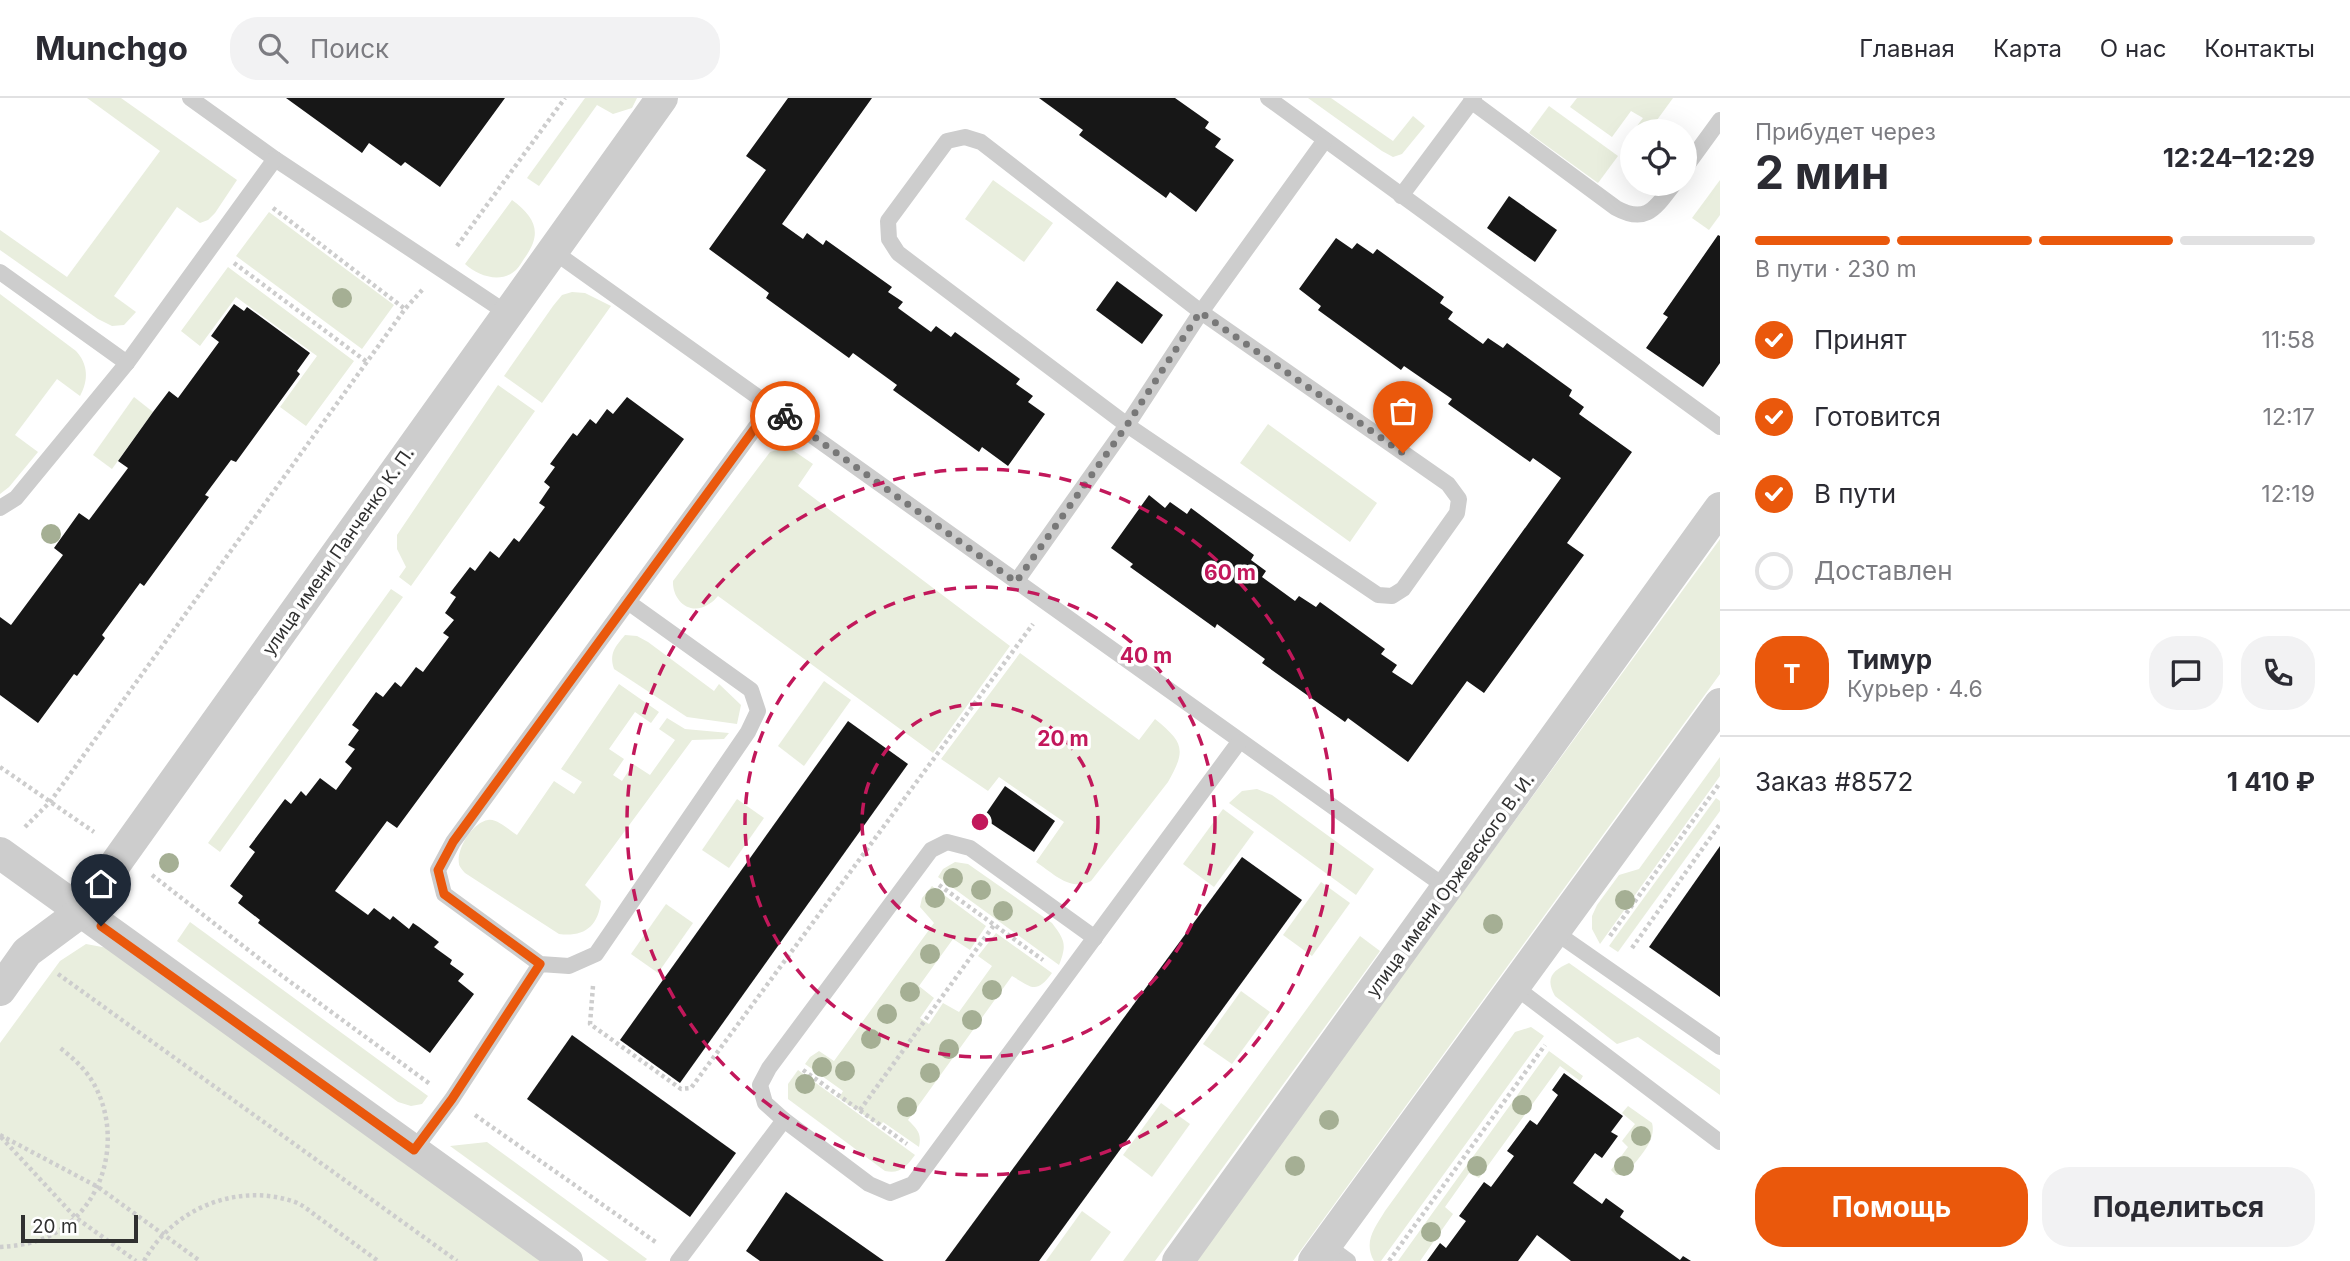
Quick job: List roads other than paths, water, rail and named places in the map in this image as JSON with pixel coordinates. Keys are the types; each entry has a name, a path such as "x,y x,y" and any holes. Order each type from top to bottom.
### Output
{"street":[{"name":"улица имени Панченко К. П.","path":"0,990 27,952 81,912 662,98"},
{"name":"улица имени Оржевского В. И.","path":"1178,1261 1720,508"},
{"path":"1329,1256 1514,987 1720,704"},
{"path":"8,845 81,912 567,1261"}],"lane":[{"path":"190,98 275,159 507,313"},
{"path":"1268,98 1720,427"},
{"path":"1401,196 1473,100 1629,215 1647,214 1665,196"},
{"path":"1697,152 1720,120"},
{"path":"965,137 981,142 1200,312 1448,484 1459,499 1457,513 1403,589 1392,596 1378,595 1127,425 898,253 889,239 888,221 947,141 965,137"},
{"path":"1016,582 1127,425 1200,312 1325,140"},
{"path":"0,508 16,498 127,363 275,159"},
{"path":"553,251 1447,888"},
{"path":"0,272 127,363"},
{"path":"628,602 751,690 758,711 748,732 596,954 569,966 540,964 444,894 438,870 453,842 628,602 771,406"},
{"path":"1095,938 971,848 947,842 931,850 780,1053 760,1085 765,1103 784,1121 869,1184 890,1193 913,1184 1095,938 1239,742"},
{"path":"1555,932 1720,1047"},
{"path":"414,1150 452,1099 540,964"},
{"path":"1514,987 1720,1142"},
{"path":"679,1260 784,1121"}]}
